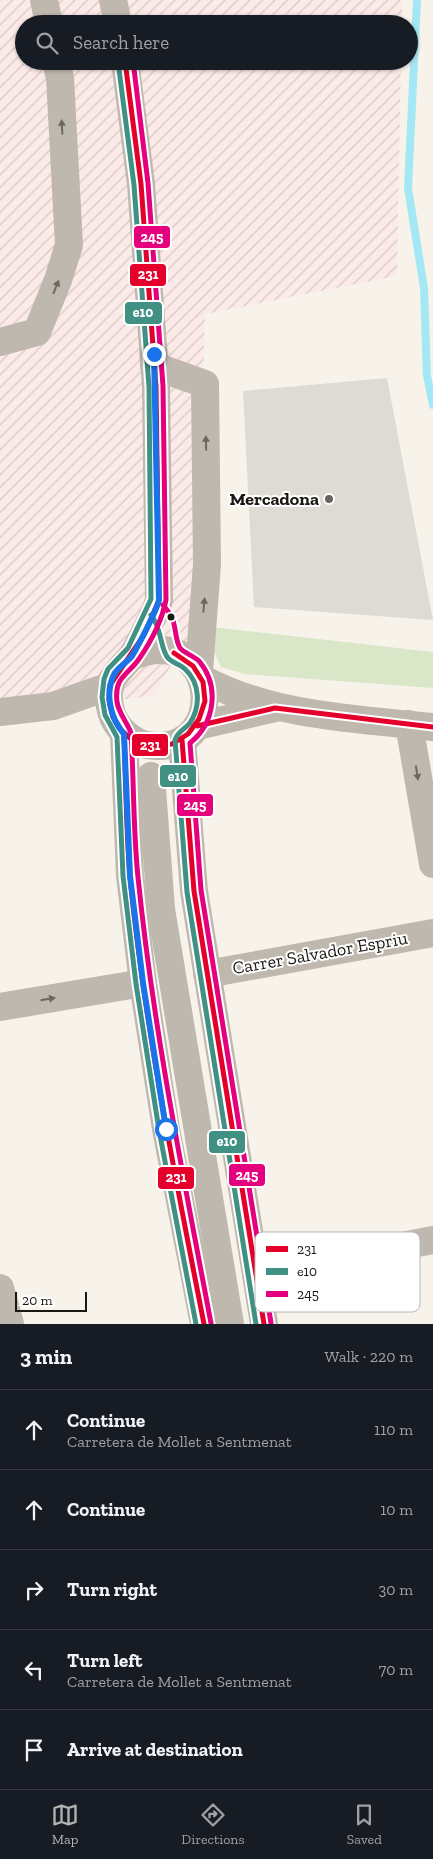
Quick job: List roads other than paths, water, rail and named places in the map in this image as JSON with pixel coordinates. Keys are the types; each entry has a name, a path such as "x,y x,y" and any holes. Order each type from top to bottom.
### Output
{"street":[{"path":"44,0 47,15"},
{"path":"113,0 116,15"},
{"path":"0,342 37,332 58,280 69,245 58,70"},
{"path":"126,70 141,184 154,366 157,610 132,656 116,672 110,686 109,700 120,728 130,876 143,983 166,1129 204,1324"},
{"path":"154,366 206,384 206,705 189,733 194,891 255,1268"},
{"path":"157,610 165,620 174,653"},
{"path":"132,656 155,649 174,653 275,708 421,726 433,864"},
{"path":"0,712 53,706 110,686"},
{"path":"53,706 94,712 120,728 139,743 152,746 169,745 189,733 275,708"},
{"path":"152,776 161,909 230,1324"},
{"name":"Carrer Salvador Espriu","path":"207,974 433,933"},
{"path":"0,1007 143,983"},
{"path":"420,1242 433,1240"},
{"path":"0,1288 10,1324"}],"waterway":[{"path":"416,15 417,0"},
{"path":"414,70 408,188 424,288 427,376 433,405"}],"place":[{"name":"Mercadona","path":"329,499"}]}
